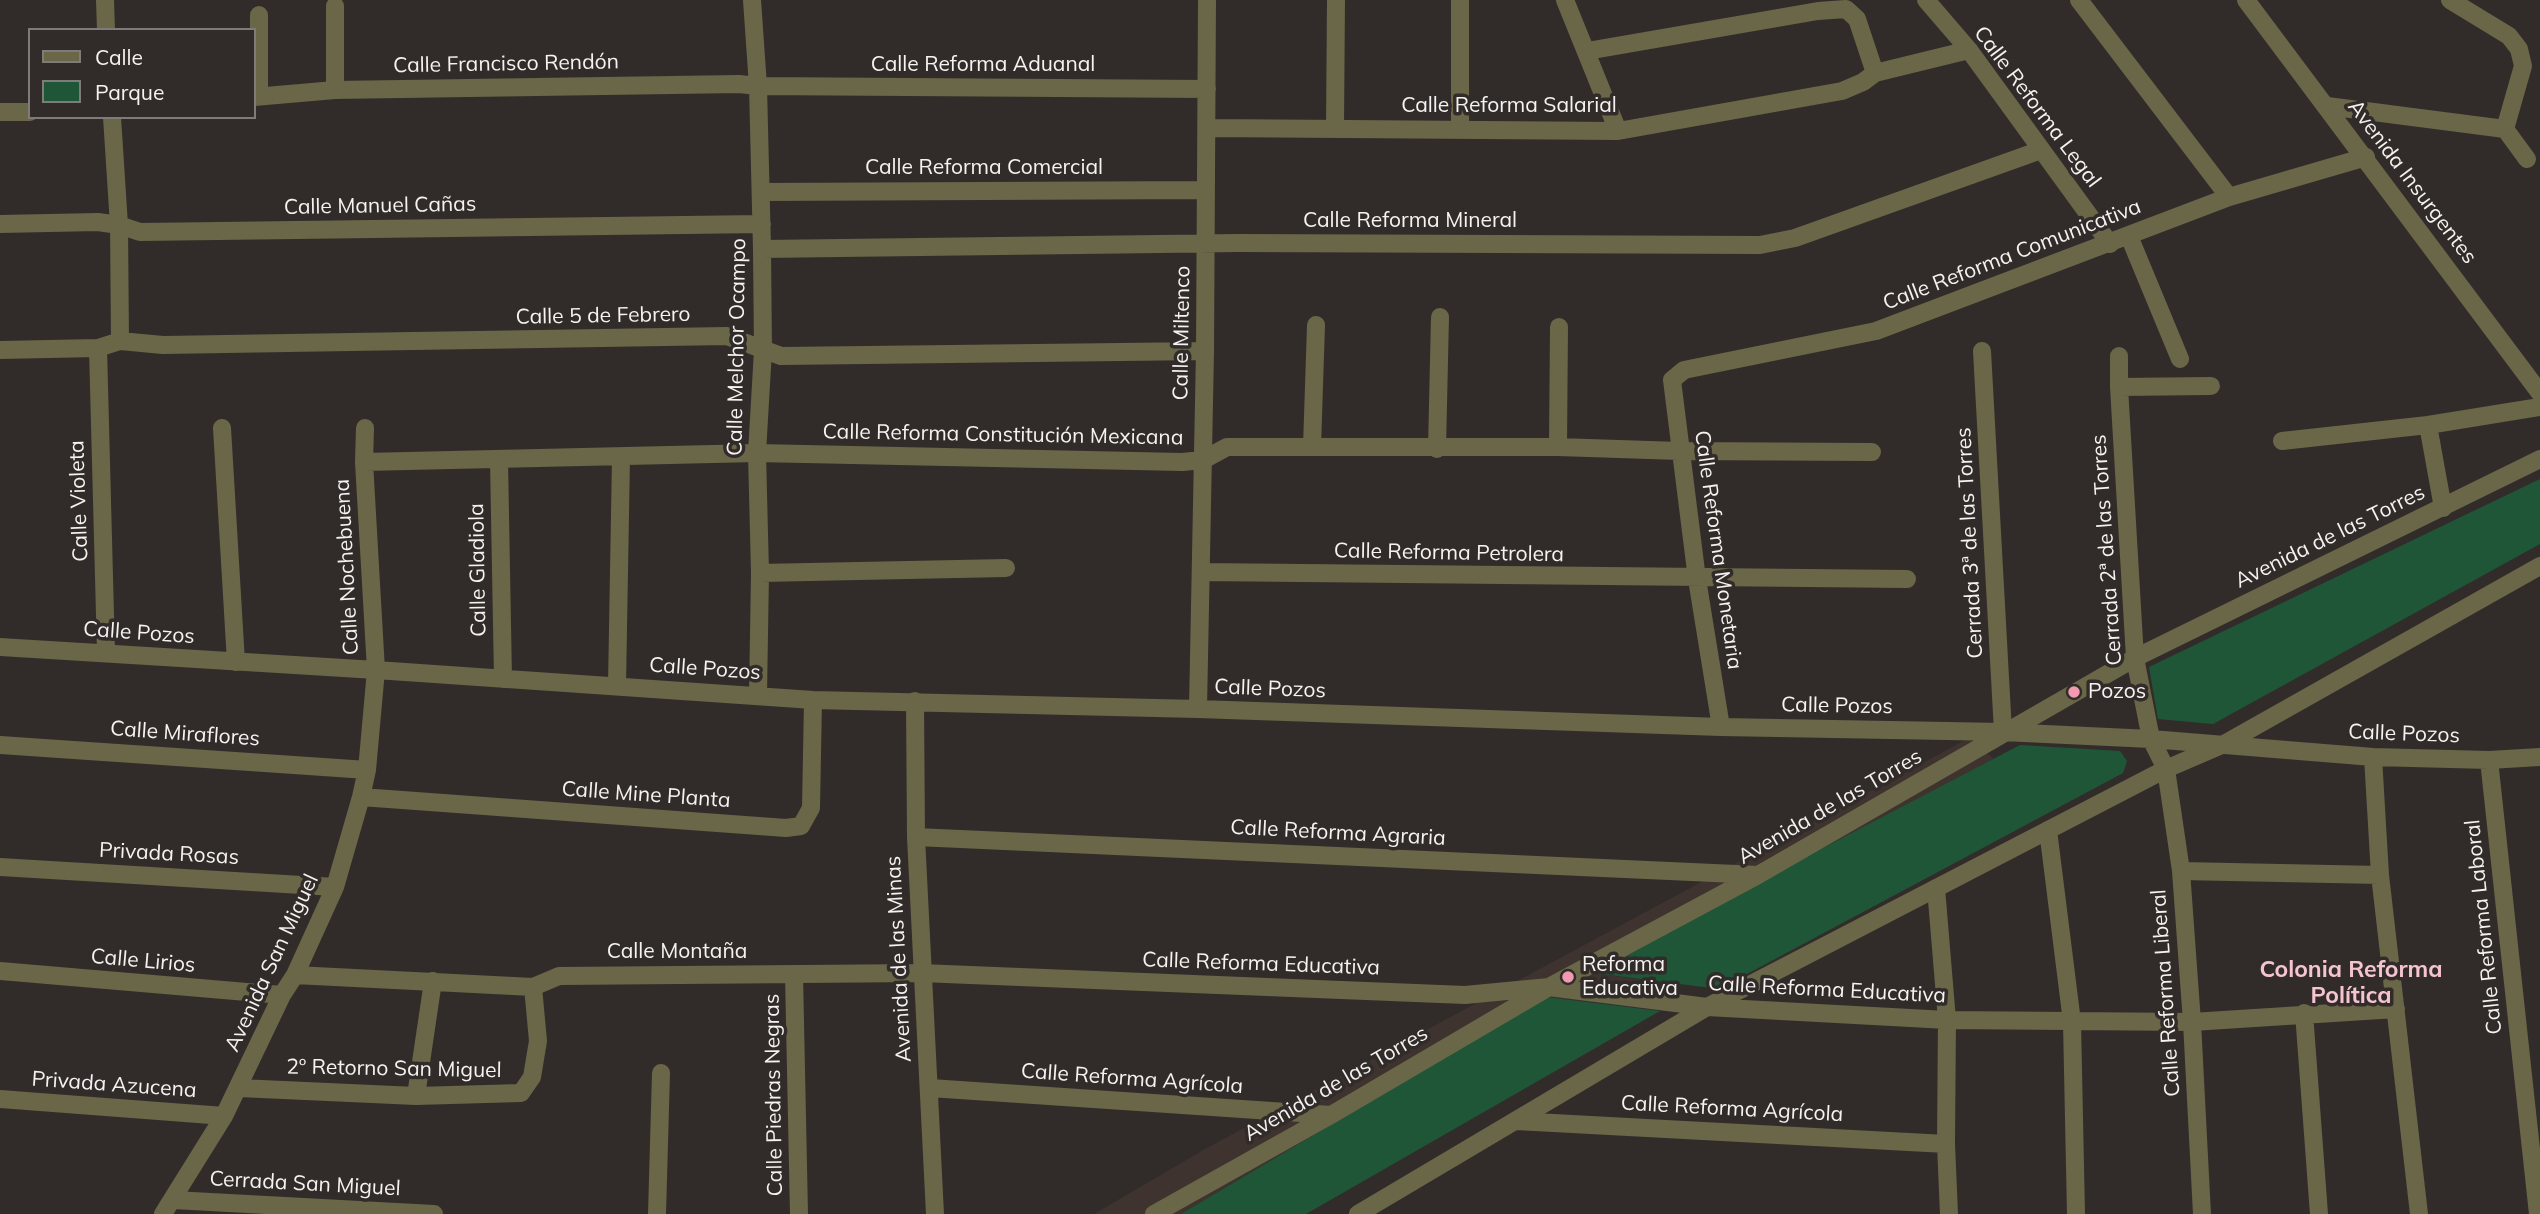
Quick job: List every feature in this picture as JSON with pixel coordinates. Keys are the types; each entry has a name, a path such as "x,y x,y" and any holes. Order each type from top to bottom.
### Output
{"street":[{"path":"104,0 106,28"},
{"name":"Calle Melchor Ocampo","path":"752,0 758,86 762,224 762,350 757,453 760,573 758,695"},
{"name":"Calle Miltenco","path":"1198,709 1205,351 1207,0"},
{"path":"1335,127 1336,0"},
{"path":"1460,0 1460,130"},
{"path":"1565,0 1618,131"},
{"name":"Calle Reforma Legal","path":"1926,0 1969,50 2110,244"},
{"path":"2079,0 2229,197"},
{"name":"Avenida Insurgentes","path":"2246,0 2540,393"},
{"path":"2449,0 2509,36 2519,49 2523,66 2505,129"},
{"path":"335,6 335,90"},
{"path":"1587,51 1818,11 1846,9 1857,19 1875,73"},
{"path":"256,97 259,15"},
{"name":"Calle Reforma Salarial","path":"1207,128 1618,131 1842,92 1875,73 1969,50"},
{"name":"Calle Francisco Rendón","path":"256,97 335,90 739,83 758,86"},
{"name":"Calle Reforma Aduanal","path":"758,86 1207,89"},
{"path":"2327,106 2505,129 2527,159"},
{"path":"0,112 28,112"},
{"path":"112,119 119,225 120,341"},
{"name":"Calle Reforma Mineral","path":"762,249 1206,245 1760,245 1794,238 2041,150"},
{"name":"Calle Reforma Comunicativa","path":"1672,380 1685,370 1875,331 2229,197 2366,158"},
{"name":"Calle Reforma Comercial","path":"761,192 1206,190"},
{"name":"Calle Manuel Cañas","path":"0,224 98,222 140,232 762,224"},
{"path":"2129,236 2180,359"},
{"path":"1437,449 1440,317"},
{"path":"1312,447 1316,325"},
{"path":"1558,447 1559,327"},
{"name":"Calle 5 de Febrero","path":"0,349 97,348 120,341 163,345 727,336 781,356 1205,351"},
{"name":"Calle Violeta","path":"97,348 106,653"},
{"name":"Cerrada 3ª de las Torres","path":"1982,351 2003,732"},
{"name":"Cerrada 2ª de las Torres","path":"2119,356 2135,658 2151,739 2166,769"},
{"name":"Calle Reforma Monetaria","path":"1672,380 1697,579 1721,727"},
{"path":"2119,387 2211,386"},
{"path":"2282,440 2428,425 2540,407"},
{"path":"2428,425 2443,508"},
{"path":"222,428 236,662"},
{"name":"Calle Nochebuena","path":"365,428 364,462 376,670"},
{"name":"Calle Reforma Constitución Mexicana","path":"364,462 757,453 1182,462 1203,460 1227,447 1558,447 1872,452"},
{"path":"617,686 621,457"},
{"name":"Avenida de las Torres","path":"1154,1214 1331,1115 1549,987 1758,875 2135,658 2540,459"},
{"name":"Calle Gladiola","path":"499,460 503,679"},
{"path":"1358,1214 1707,1007 2166,769 2224,744 2540,566"},
{"path":"760,573 1006,568"},
{"name":"Calle Reforma Petrolera","path":"1201,572 1907,579"},
{"name":"Calle Pozos","path":"0,647 758,695 813,701 915,701 1721,727 2003,732 2151,739 2372,757 2489,760 2540,757"},
{"name":"Avenida San Miguel","path":"168,1207 239,1088 335,887 367,770 376,670"},
{"name":"Calle Mine Planta","path":"361,797 786,828 801,826 811,808 813,701"},
{"name":"Avenida de las Minas","path":"915,701 921,972 930,1088 935,1214"},
{"name":"Calle Miraflores","path":"0,745 367,770"},
{"path":"2372,757 2380,875 2419,1214"},
{"name":"Calle Reforma Laboral","path":"2489,760 2532,1089 2538,1214"},
{"name":"Calle Reforma Liberal","path":"2166,769 2181,871 2202,1214"},
{"path":"2048,830 2072,1022 2076,1214"},
{"name":"Calle Reforma Agraria","path":"916,837 1758,875"},
{"name":"Privada Rosas","path":"0,867 335,887"},
{"path":"2181,871 2380,875"},
{"path":"1936,888 1947,1020 1946,1144 1949,1214"},
{"name":"Calle Lirios","path":"0,971 282,995"},
{"name":"Calle Reforma Educativa","path":"794,974 921,972 1465,995 1549,987 1707,1007 1947,1020 2192,1022 2396,1009"},
{"name":"Calle Montaña","path":"533,986 559,976 794,974"},
{"name":"Calle Piedras Negras","path":"794,974 799,1214"},
{"path":"295,975 533,986"},
{"path":"416,1096 433,981"},
{"name":"2º Retorno San Miguel","path":"239,1088 416,1096 521,1093 533,1077 538,1041 533,986"},
{"path":"2304,1013 2319,1214"},
{"path":"657,1214 660,1073"},
{"name":"Calle Reforma Agrícola","path":"930,1088 1331,1115"},
{"name":"Privada Azucena","path":"0,1099 224,1116"},
{"name":"Calle Reforma Agrícola","path":"1516,1121 1946,1144"},
{"name":"Cerrada San Miguel","path":"168,1207 434,1214"}],"shaded area":[{"path":"1969,738 1994,759 1587,972 1658,982 1641,1008 1546,997 1181,1214 1094,1214 1205,1149"}],"green space":[{"path":"2540,479 2540,544 2213,724 2158,719 2149,667"},
{"path":"2020,745 2120,751 2127,761 2123,773 1719,989 1586,972"},
{"path":"1546,997 1660,1011 1306,1214 1181,1214"}],"place":[{"name":"Pozos","path":"2074,692"},
{"name":"Reforma Educativa","path":"1568,977"}],"district":[{"name":"Colonia Reforma Política","path":"2351,983"}]}
